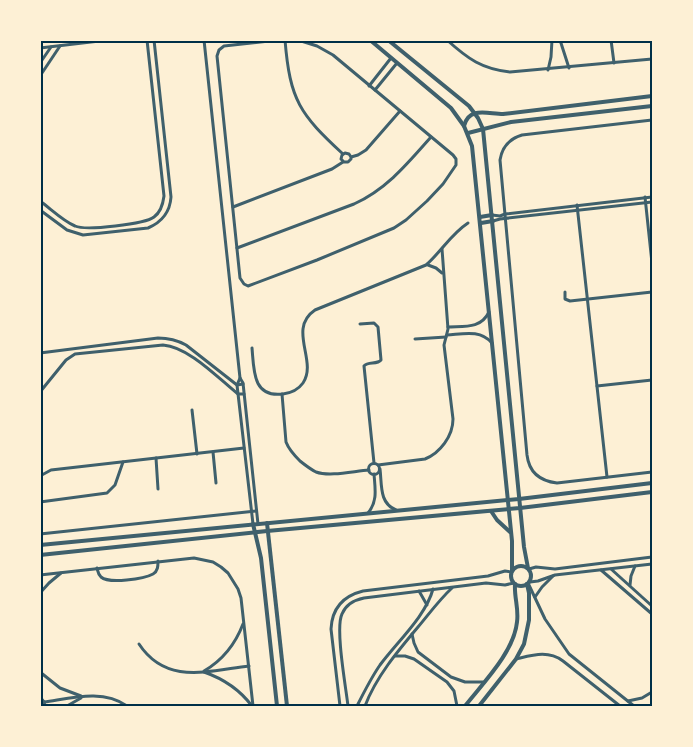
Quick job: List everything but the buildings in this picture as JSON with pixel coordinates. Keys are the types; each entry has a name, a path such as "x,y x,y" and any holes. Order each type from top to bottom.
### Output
{"street":[{"path":"40,48 108,40"},
{"path":"40,201 70,224 83,228 141,222 154,218 161,210 164,200 147,40"},
{"path":"40,210 67,230 83,235 143,229 159,222 167,213 171,197 154,40"},
{"path":"204,40 240,378 243,384 254,511"},
{"path":"278,40 227,45 218,53 241,280 244,284 251,286 394,228 427,201 456,167 457,162 455,157 328,52 298,40"},
{"path":"285,40 288,76 297,101 311,123 343,154 348,153 351,157"},
{"path":"370,40 450,108 468,133 474,153 509,509 513,556 511,578 514,584 518,619 514,637 506,653 465,706"},
{"path":"388,40 462,100 475,113 483,129 524,547 531,575 528,583 530,593 528,630 521,650 479,706"},
{"path":"548,70 552,40"},
{"path":"560,40 569,68"},
{"path":"612,40 614,63"},
{"path":"448,41 482,66 510,72 652,59"},
{"path":"40,76 60,46"},
{"path":"40,63 51,47"},
{"path":"369,86 391,58"},
{"path":"375,90 397,63"},
{"path":"464,126 467,118 475,113 498,114 652,96"},
{"path":"596,103 598,112"},
{"path":"468,133 505,123 652,106"},
{"path":"233,207 350,161 351,157 366,150 400,111"},
{"path":"521,111 523,121"},
{"path":"155,118 162,117"},
{"path":"652,120 522,135 514,138 504,147 500,160 527,455 530,466 536,475 546,481 557,483 652,472"},
{"path":"237,248 368,197 395,176 431,137"},
{"path":"343,154 341,158 343,162"},
{"path":"645,197 652,263"},
{"path":"480,216 498,216 652,197"},
{"path":"481,223 652,202"},
{"path":"577,205 607,477"},
{"path":"252,348 254,374 257,382 266,391 282,394 297,389 306,376 303,330 304,322 312,312 426,265 459,229 468,223"},
{"path":"379,467 428,458 450,436 453,419 444,345 448,327 442,249"},
{"path":"426,265 436,268 443,274"},
{"path":"565,292 565,299 569,301 652,292"},
{"path":"448,327 477,324 484,320 489,310"},
{"path":"360,324 377,325 380,361 364,366 374,463 379,467 384,500 387,505 396,510"},
{"path":"415,339 480,334 493,343"},
{"path":"40,353 158,338 177,340 190,347 237,385 243,384"},
{"path":"40,392 68,358 75,354 159,345 176,347 187,352 238,394 244,394"},
{"path":"86,346 87,353"},
{"path":"240,378 237,385 244,448 256,524 255,532 261,558 277,706"},
{"path":"597,386 652,380"},
{"path":"282,394 286,441 293,455 308,468 321,473 369,470"},
{"path":"192,410 197,453"},
{"path":"40,476 51,470 244,448"},
{"path":"213,452 216,483"},
{"path":"156,458 158,489"},
{"path":"40,502 107,493 115,485 123,462"},
{"path":"369,470 370,465 374,463"},
{"path":"374,474 377,474 379,467"},
{"path":"369,470 374,474"},
{"path":"363,522 365,513 375,501 374,474"},
{"path":"40,545 508,500 652,483"},
{"path":"40,555 255,532 520,508 652,492"},
{"path":"417,508 418,517"},
{"path":"40,528 41,534 254,511"},
{"path":"490,511 511,533"},
{"path":"267,523 287,706"},
{"path":"511,572 519,566 555,569 652,557"},
{"path":"40,575 194,558 213,562 228,573 241,598 253,706"},
{"path":"97,568 104,579 126,580 153,574 157,570 158,561"},
{"path":"606,563 608,569 652,606"},
{"path":"348,706 339,622 345,608 350,603 364,598 490,583 522,586 555,575 652,564"},
{"path":"631,586 631,576 635,566"},
{"path":"601,570 652,614"},
{"path":"40,593 62,572"},
{"path":"340,706 331,621 337,607 348,596 363,591 511,572"},
{"path":"535,597 555,575"},
{"path":"528,583 563,652 569,654 634,706"},
{"path":"364,706 378,679 395,656 442,598 454,587"},
{"path":"357,706 380,665 428,605 433,589"},
{"path":"419,591 428,605"},
{"path":"202,672 228,651 244,623"},
{"path":"412,634 418,652 451,677 465,682 483,682"},
{"path":"139,644 150,658 166,668 184,673 249,666"},
{"path":"559,658 563,652"},
{"path":"516,659 543,653 559,658 620,706"},
{"path":"395,656 414,659 447,682 454,691 457,706"},
{"path":"40,672 60,688 83,697"},
{"path":"202,672 218,677 253,706"},
{"path":"628,701 642,698 652,692"},
{"path":"44,702 91,696 108,697 127,706"},
{"path":"40,697 45,706"},
{"path":"67,706 83,697"}]}
